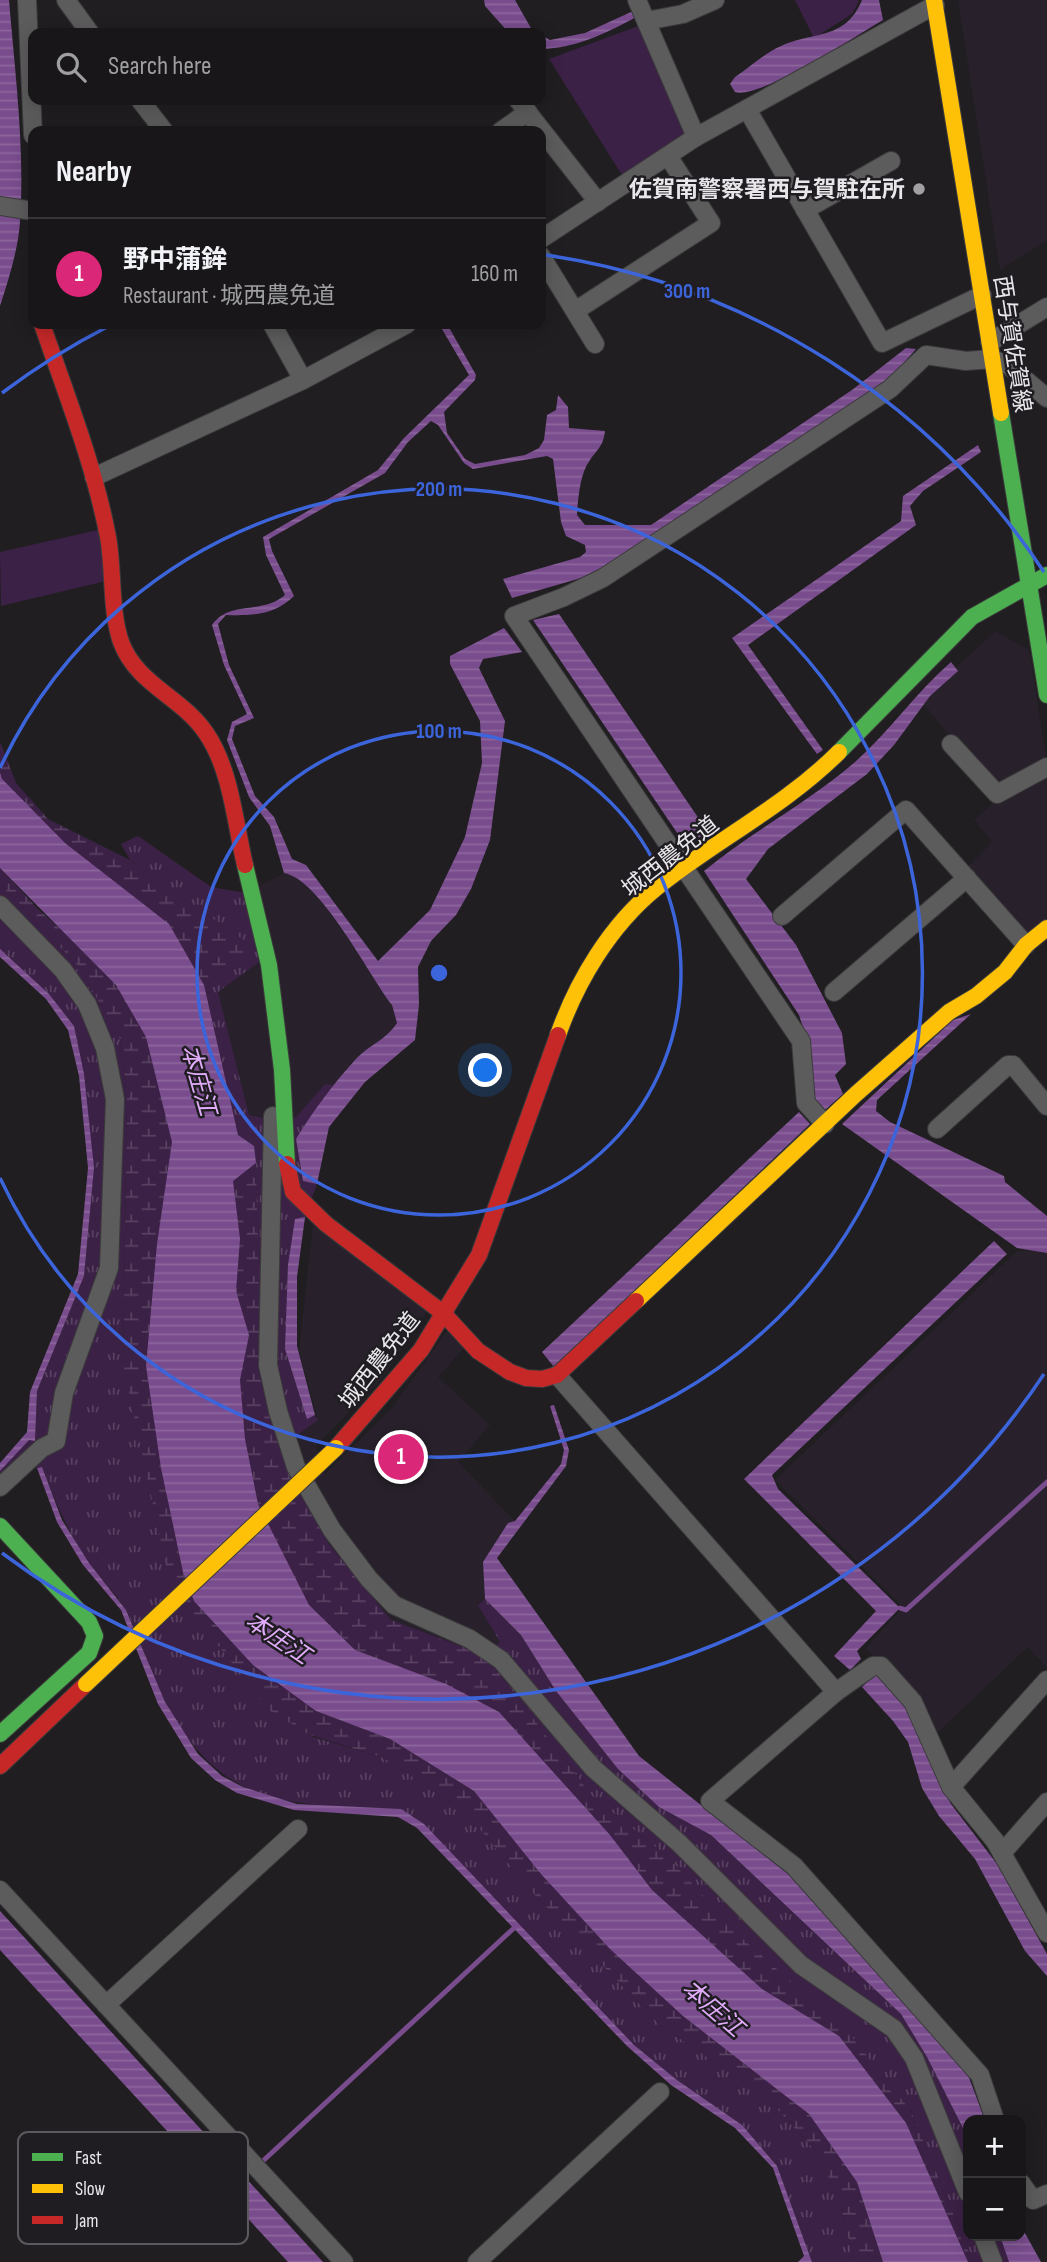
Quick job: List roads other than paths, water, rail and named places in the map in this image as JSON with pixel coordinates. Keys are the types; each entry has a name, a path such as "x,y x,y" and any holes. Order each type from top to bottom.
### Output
{"street":[{"path":"27,0 28,28"},
{"path":"66,0 86,28"},
{"path":"637,0 696,137"},
{"path":"646,21 683,14 715,0"},
{"path":"546,236 696,137 934,2"},
{"name":"西与賀佐賀線","path":"934,2 1047,695"},
{"path":"32,105 33,126"},
{"path":"144,105 160,126"},
{"path":"505,126 523,106 539,126"},
{"path":"747,109 882,343 982,295"},
{"path":"546,135 598,202"},
{"path":"575,311 711,223 668,156"},
{"path":"805,210 891,161"},
{"path":"0,206 28,210"},
{"path":"546,264 595,344"},
{"path":"825,1124 806,1103 802,1041 686,866 514,616 564,597 603,578 890,389 926,355 966,361 991,351 1047,307"},
{"path":"44,329 94,477 108,538 120,639 131,664 155,689 190,714 206,733 219,757 269,965 287,1170 293,1192 326,1224 443,1313 452,1327 510,1375 546,1381 557,1376 825,1124 949,1012 976,996 1005,972 1026,945 1047,928"},
{"path":"275,329 303,380"},
{"path":"94,477 303,380 392,329"},
{"path":"991,351 1047,398"},
{"name":"城西農免道","path":"0,1766 335,1448 393,1386 480,1255 570,1002 596,958 620,925 654,890 809,782 972,617 1047,575"},
{"path":"951,744 998,794 1047,767"},
{"path":"782,916 906,810 1026,945"},
{"path":"834,992 967,878"},
{"path":"0,905 64,970 87,1004 105,1048 115,1100 109,1268 64,1393 56,1441 43,1448 0,1487"},
{"path":"278,1055 274,1081 268,1365 278,1411 296,1467 332,1530 369,1579 394,1605 470,1639 501,1660 593,1768 679,1843 801,1965 894,2029 914,2058 963,2180"},
{"path":"937,1129 1008,1065 1013,1065 1047,1106"},
{"path":"557,1376 836,1692"},
{"path":"0,1525 89,1622 95,1636 89,1653 0,1734"},
{"path":"993,2115 980,2075 832,1908 794,1866 710,1801 836,1692 873,1666 881,1666 913,1702 951,1787 1002,1853 1047,1931"},
{"path":"951,1787 1047,1680"},
{"path":"1002,1853 1047,1802"},
{"path":"106,2005 298,1829"},
{"path":"0,1890 224,2132"},
{"path":"477,2262 660,2092"},
{"path":"248,2158 344,2262"},
{"path":"1026,2190 1033,2200 1047,2194"},
{"path":"986,2241 993,2262"}],"water":[{"path":"0,0 9,0 19,111 21,194 19,232 13,264 0,306"},
{"path":"484,0 515,0 531,28 505,28 485,6"},
{"path":"862,0 879,0 883,20 786,77 747,92 735,92 730,84 735,77 769,52 793,41 837,29 855,13"},
{"path":"631,12 636,17 578,43 546,49 546,38 550,40 585,33"},
{"path":"442,329 450,329 476,375 475,380 444,412 447,433 465,459 475,464 525,455 539,448 544,440 547,415 556,410 558,395 568,407 569,428 605,431 601,444 584,472 577,515 585,525 651,525 852,390 906,348 916,349 895,373 883,382 617,560 581,578 512,598 503,579 580,557 586,552 585,545 566,536 561,522 553,459 547,456 473,469 464,463 438,425 431,421 408,442 385,473 269,539 294,596 271,611 226,615 218,624 229,665 254,718 235,726 232,739 255,796 274,817 292,859 306,865 378,961 430,910 465,837 482,763 480,721 450,664 450,656 504,628 522,652 483,659 479,668 505,721 490,840 471,889 456,915 431,941 418,967 419,1005 415,1040 365,1082 329,1127 317,1184 303,1181 296,1139 348,1068 397,1023 392,1005 328,909 298,879 284,873 270,826 249,797 227,740 232,722 247,714 224,665 212,625 227,613 266,605 285,595 266,555 263,537 378,470 404,438 469,375"},
{"path":"978,445 981,452 923,491 910,506 916,525 748,645 823,750 817,754 732,638 901,521 903,496"},
{"path":"559,614 708,832 686,846 533,620"},
{"path":"951,662 958,671 930,696 894,745 867,774 768,849 746,879 796,945 842,1033 846,1064 835,1075 843,1094 825,1110 814,1098 809,1046 799,1015 704,871 855,762"},
{"name":"本庄江","path":"0,773 2,779 65,843 169,924 204,985 238,1135 254,1146 256,1163 233,1181 240,1239 236,1291 249,1335 240,1380 245,1439 258,1504 309,1605 355,1650 446,1684 499,1712 610,1835 652,1890 762,1989 839,2036 906,2123 968,2262 883,2262 857,2182 809,2114 683,2016 610,1949 541,1874 474,1791 390,1739 316,1711 253,1665 194,1601 183,1572 161,1468 146,1366 157,1244 172,1142 146,1037 116,985 0,868"},
{"path":"0,949 49,994 74,1026 84,1074 94,1168 84,1276 37,1391 35,1441 29,1440 0,1471 0,1463 27,1432 30,1392 78,1274 88,1168 79,1076 68,1030 46,999 0,957"},
{"path":"971,1014 877,1100 876,1111 890,1122 1004,1176 1005,1182 1047,1216 1047,1253 1017,1248 842,1124 953,1020"},
{"path":"799,1112 810,1124 554,1367 542,1352"},
{"path":"305,1217 297,1277 297,1346 315,1415 307,1419 285,1349 288,1265 295,1219"},
{"path":"994,1241 1007,1254 772,1475 778,1489 900,1608 857,1651 861,1659 850,1670 834,1656 876,1611 744,1479"},
{"path":"554,1405 569,1450 566,1466 497,1558 639,1756 788,1874 968,2075 983,2115 963,2115 963,2128 927,2057 901,2014 711,1835 659,1807 618,1769 556,1691 521,1635 485,1599 483,1562 508,1523 515,1521 561,1464 564,1450 550,1406"},
{"path":"42,1467 62,1520 89,1563 126,1610 165,1702 198,1754 222,1776 243,1787 297,1804 401,1809 424,1824 634,2045 677,2080 742,2125 777,2166 812,2262 798,2262 804,2256 773,2168 735,2128 671,2085 627,2046 417,1828 398,1817 294,1810 237,1793 215,1780 191,1758 158,1704 121,1610 83,1565 57,1522 37,1468"},
{"path":"875,1674 903,1703 921,1732 937,1779 951,1804 997,1864 1047,1954 1047,1976 1025,1951 975,1859 939,1816 922,1788 908,1742 862,1687"},
{"path":"0,1911 203,2132 168,2132 0,1950"},
{"path":"248,2180 323,2262 288,2262 248,2219"},
{"path":"1026,2235 1041,2262 1009,2262 1002,2241 1026,2241"}],"waterway":[{"path":"900,1608 906,1610 1047,1482"},
{"path":"264,2160 514,1928"}],"place":[{"name":"佐賀南警察署西与賀駐在所","path":"919,189"},
{"name":"野中蒲鉾","path":"401,1457"}]}
